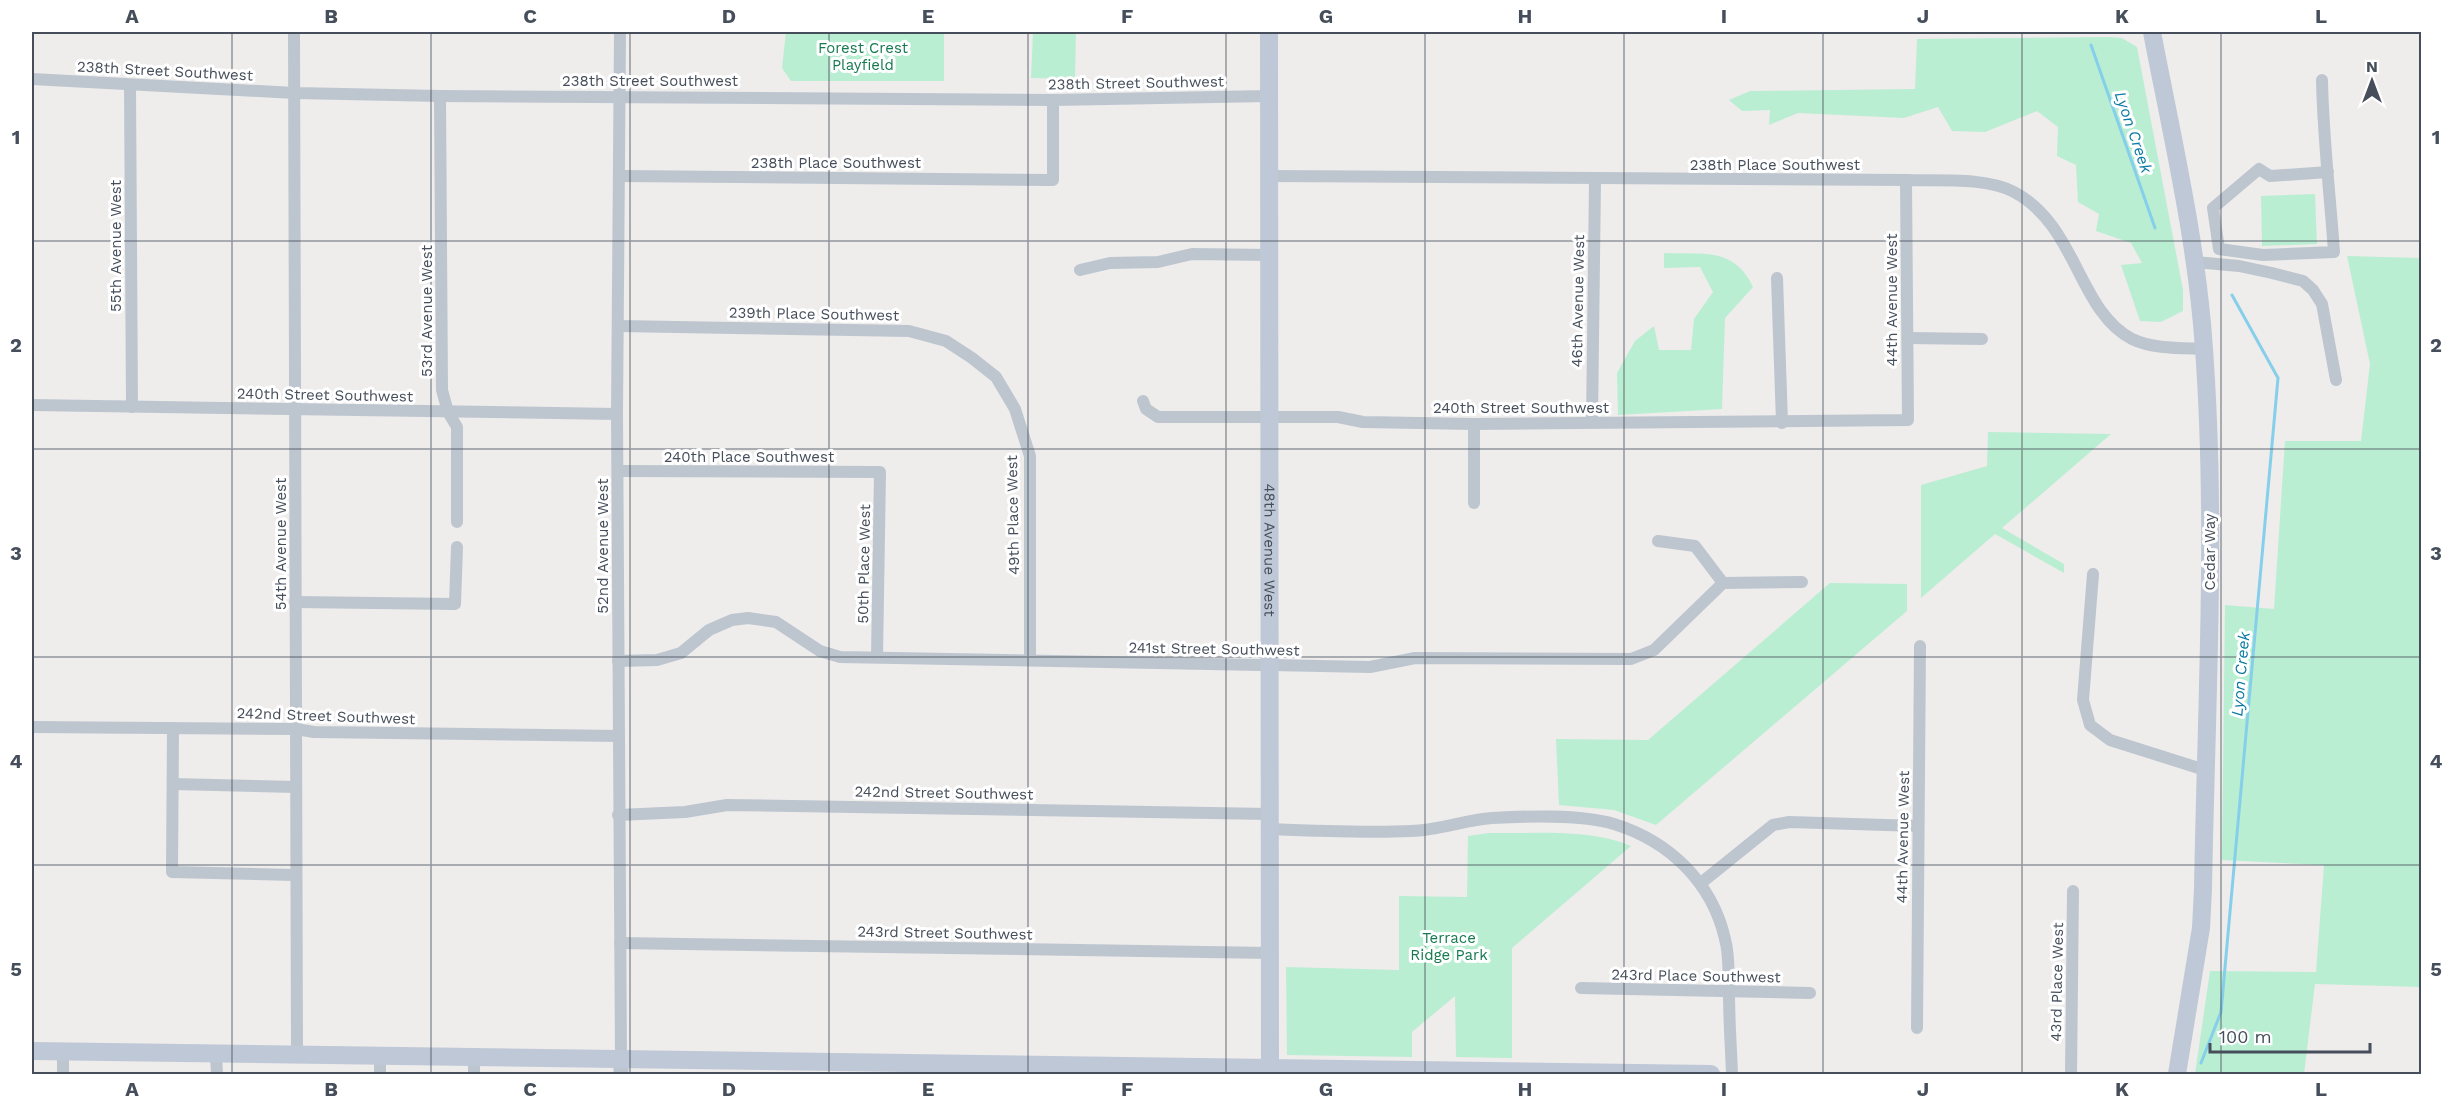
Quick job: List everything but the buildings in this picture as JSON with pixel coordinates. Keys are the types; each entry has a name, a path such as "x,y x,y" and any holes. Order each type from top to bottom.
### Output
{"main road":[{"name":"48th Avenue West","path":"1269,32 1270,1071"},
{"name":"Cedar Way","path":"2152,32 2195,262 2204,349 2210,475 2210,656 2200,928 2177,1074"},
{"path":"32,1051 297,1056 380,1066 1711,1074"}],"street":[{"name":"54th Avenue West","path":"294,32 297,1056"},
{"name":"52nd Avenue West","path":"620,32 617,414 621,1067"},
{"name":"238th Street Southwest","path":"32,79 295,93 440,96 1053,100 1269,96"},
{"path":"2322,80 2323,132 2328,172 2334,252 2263,255 2219,249 2213,208 2259,169 2270,176 2328,172"},
{"name":"55th Avenue West","path":"130,85 132,407"},
{"name":"53rd Avenue West","path":"440,96 442,390 448,412 457,428 457,522"},
{"name":"238th Place Southwest","path":"620,177 1053,180 1053,100"},
{"name":"238th Place Southwest","path":"1269,176 1595,180 1906,180 1991,183 2014,192 2035,206 2058,230 2106,319 2132,339 2162,347 2204,349"},
{"name":"46th Avenue West","path":"1592,423 1595,180"},
{"name":"44th Avenue West","path":"1906,180 1908,420"},
{"path":"1080,270 1110,262 1158,262 1192,254 1270,255"},
{"path":"2195,262 2239,266 2303,281 2322,303 2336,380"},
{"path":"1777,278 1782,423"},
{"name":"239th Place Southwest","path":"618,326 909,332 946,341 996,377"},
{"path":"1908,338 1982,339"},
{"name":"49th Place West","path":"996,377 1015,409 1030,456 1030,660"},
{"name":"240th Street Southwest","path":"1143,401 1146,409 1158,417 1338,417 1363,422 1474,424 1782,423 1908,420"},
{"name":"240th Street Southwest","path":"32,405 617,414"},
{"path":"1474,424 1474,503"},
{"name":"240th Place Southwest","path":"618,471 880,472"},
{"name":"50th Place West","path":"877,657 880,472"},
{"path":"1658,541 1695,546 1723,583 1802,582"},
{"path":"295,602 455,604 457,547"},
{"path":"2093,574 2083,700 2090,725 2101,734 2143,751 2205,770"},
{"name":"241st Street Southwest","path":"618,661 657,660 681,653 709,630 732,620 748,618 776,622 820,651 840,657 1370,667 1415,658 1631,659 1654,650 1723,583"},
{"name":"44th Avenue West","path":"1917,1028 1920,646"},
{"name":"242nd Street Southwest","path":"32,727 296,729 325,732 619,736"},
{"path":"173,728 172,872 295,875"},
{"path":"173,784 296,787"},
{"name":"242nd Street Southwest","path":"618,815 685,812 727,805 1270,821 1412,831 1441,829 1490,818 1596,820 1614,824 1648,838 1677,858 1701,883"},
{"path":"1732,1074 1729,963 1725,938 1701,883 1773,825 1789,822 1918,826"},
{"name":"43rd Place West","path":"2071,1074 2073,891"},
{"name":"243rd Street Southwest","path":"620,943 1270,953"},
{"name":"243rd Place Southwest","path":"1581,988 1810,993"},
{"path":"63,1053 63,1074"},
{"path":"216,1055 217,1074"}],"green space":[{"name":"Forest Crest Playfield","path":"786,32 944,32 944,81 791,81 782,68"},
{"path":"1033,32 1076,32 1075,79 1031,78"},
{"path":"2122,38 2137,47 2183,290 2183,311 2161,322 2140,321 2121,265 2142,263 2131,243 2096,231 2099,214 2078,202 2076,165 2057,156 2058,127 2037,111 1985,132 1952,131 1938,107 1904,118 1798,113 1769,125 1770,110 1742,111 1729,100 1750,91 1915,89 1917,39"},
{"path":"2315,194 2317,244 2262,246 2261,196"},
{"path":"1664,253 1716,255 1727,259 1745,274 1753,287 1725,318 1722,409 1618,415 1617,373 1635,341 1654,326 1659,350 1691,350 1694,319 1713,292 1700,267 1664,268"},
{"path":"2347,256 2421,258 2421,987 2315,984 2304,1074 2195,1074 2210,971 2316,972 2324,865 2222,860 2225,605 2274,609 2285,441 2361,441 2370,364"},
{"path":"1988,432 2111,434 2002,528 2064,564 2064,573 1995,534 1921,598 1921,485 1987,466"},
{"path":"1830,583 1907,584 1907,611 1656,825 1614,810 1559,805 1556,739 1648,740"},
{"name":"Terrace Ridge Park","path":"1489,833 1579,834 1614,840 1631,846 1512,948 1512,1058 1456,1057 1455,996 1412,1032 1412,1057 1287,1055 1286,967 1399,970 1399,896 1467,897 1468,836"}],"waterway":[{"name":"Lyon Creek","path":"2091,45 2155,228"},
{"name":"Lyon Creek","path":"2201,1063 2221,1012 2278,378 2232,295"}]}
